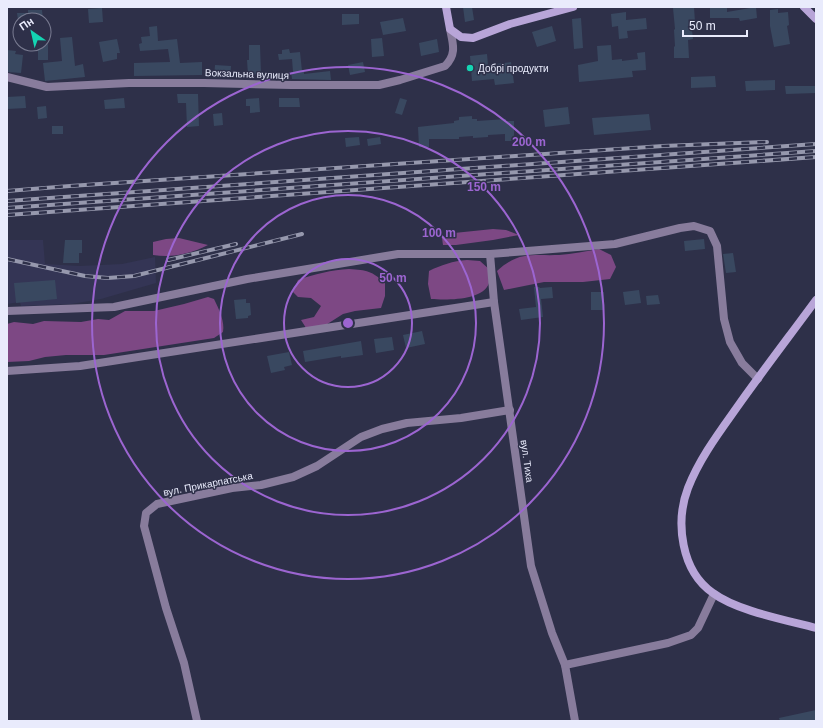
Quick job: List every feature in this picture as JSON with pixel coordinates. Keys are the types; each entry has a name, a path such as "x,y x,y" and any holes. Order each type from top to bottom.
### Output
{"street":[{"path":"446,7 450,29 461,37 473,38 510,24 573,7"},
{"path":"804,7 816,19"},
{"name":"Вокзальна вулиця","path":"7,76 47,87 129,83 204,82 292,85 380,85 445,66 450,61 454,48 450,29"},
{"path":"7,311 114,307 247,279 398,254 490,254 615,244 694,226 710,231 717,246 724,319 730,342 742,363 758,379"},
{"name":"вул. Тиха","path":"490,254 494,302 531,566 552,633 565,665 575,721"},
{"path":"816,300 703,456 688,489 684,507 683,532 684,547 688,561 699,580 714,594 728,602 748,609 816,628"},
{"path":"7,371 80,366 494,302"},
{"name":"вул. Прикарпатська","path":"197,721 184,663 166,608 144,526 146,513 156,504 232,488 261,485 293,477 318,466 361,437 382,429 407,423 453,419 510,410"},
{"path":"565,665 668,643 691,635 698,628 714,594"}],"shaded area":[{"path":"493,229 506,230 519,235 456,245 443,245 442,238 454,233"},
{"path":"179,238 208,245 195,251 181,254 168,256 153,255 153,242"},
{"path":"7,240 43,240 45,264 79,266 122,264 155,257 156,283 101,299 71,304 21,306 20,302 7,304"},
{"path":"599,249 611,255 616,267 610,279 583,282 544,282 504,290 497,271 512,260 519,257 533,255 564,255"},
{"path":"457,261 480,261 490,270 490,281 485,289 480,293 463,298 431,299 428,284 429,271"},
{"path":"349,269 369,272 385,283 385,296 381,308 343,314 321,328 308,331 301,320 314,317 321,306 311,298 298,297 293,292 298,280 336,270"},
{"path":"208,297 214,299 220,311 223,324 223,332 214,338 104,355 66,355 45,357 29,361 7,362 7,324 14,322 33,324 44,321 81,322 98,319 109,320 125,311 154,311"}],"building":[{"path":"463,7 472,7 474,20 465,22"},
{"path":"694,7 695,22 691,22 693,39 688,40 689,58 674,58 675,29 673,8"},
{"path":"727,7 727,12 756,7 757,18 740,21 739,18 710,18 710,8"},
{"path":"102,8 103,22 89,23 88,9"},
{"path":"778,9 778,13 788,12 789,25 787,26 790,44 774,47 770,26 770,10"},
{"path":"28,10 42,10 42,12 28,12"},
{"path":"626,12 626,20 646,18 647,29 627,31 628,38 619,39 618,26 612,27 611,14"},
{"path":"342,14 359,14 359,24 342,25"},
{"path":"403,18 406,31 383,35 380,22"},
{"path":"581,18 583,48 574,49 572,19"},
{"path":"157,26 158,41 177,39 180,63 202,62 202,75 134,76 134,63 170,62 168,49 140,51 139,44 142,43 141,37 150,36 149,27"},
{"path":"552,26 556,41 537,47 532,32"},
{"path":"72,37 75,66 83,64 85,77 45,81 43,63 62,61 60,38"},
{"path":"382,38 384,56 372,57 371,39"},
{"path":"117,39 120,53 117,53 117,59 103,62 99,42"},
{"path":"437,39 439,52 421,56 419,43"},
{"path":"249,45 260,45 261,74 248,75 247,60 249,60"},
{"path":"611,45 612,60 622,59 622,61 638,59 637,53 645,52 646,70 632,71 633,77 579,82 578,65 598,61 597,46"},
{"path":"289,49 290,53 300,52 302,71 304,71 304,74 330,71 331,80 292,79 292,59 279,60 278,54 282,54 282,50"},
{"path":"7,50 16,52 15,54 23,55 21,73 7,72"},
{"path":"38,52 48,52 48,60 38,60"},
{"path":"487,54 488,65 511,62 514,83 495,85 494,79 472,81 470,56"},
{"path":"363,62 365,72 350,75 348,65"},
{"path":"215,65 231,66 230,78 214,78"},
{"path":"715,76 716,87 691,88 691,77"},
{"path":"775,80 775,90 746,91 745,81"},
{"path":"785,86 816,86 816,93 786,94"},
{"path":"177,94 198,94 199,126 187,127 186,103 178,103"},
{"path":"25,96 26,108 7,109 7,97"},
{"path":"124,98 125,108 105,109 104,100"},
{"path":"259,98 260,112 250,113 250,106 246,106 246,99"},
{"path":"279,98 299,98 300,107 279,107"},
{"path":"400,98 407,100 402,115 395,113"},
{"path":"46,106 47,118 38,119 37,107"},
{"path":"568,107 570,124 545,127 543,110"},
{"path":"222,113 223,125 214,126 213,114"},
{"path":"649,114 651,130 594,135 592,118"},
{"path":"472,116 472,119 477,119 477,121 506,119 506,121 514,121 514,141 505,141 505,134 488,135 488,137 459,137 459,139 429,139 429,147 419,147 418,127 454,123 454,121 459,120 459,117"},
{"path":"52,126 63,126 63,134 52,134"},
{"path":"359,137 360,145 346,147 345,138"},
{"path":"380,137 381,144 368,146 367,139"},
{"path":"704,239 705,249 685,251 684,241"},
{"path":"65,240 82,240 82,253 79,253 79,263 63,263"},
{"path":"733,253 736,272 726,273 723,254"},
{"path":"55,280 57,299 16,303 14,283"},
{"path":"534,287 552,287 553,298 541,299 543,317 521,320 519,309 536,307"},
{"path":"639,290 641,303 625,305 623,292"},
{"path":"591,292 604,292 604,310 591,310"},
{"path":"658,295 660,304 647,305 646,296"},
{"path":"246,299 246,303 250,303 251,315 248,316 248,318 236,319 234,300"},
{"path":"422,331 425,344 406,348 403,335"},
{"path":"392,337 394,350 376,353 374,339"},
{"path":"361,341 363,355 341,358 341,356 305,362 303,351"},
{"path":"289,352 292,365 284,367 285,370 271,373 267,356"},
{"path":"816,710 816,721 780,721 779,718"}],"railway":[{"path":"7,191 663,146 767,142"},
{"path":"7,201 816,144"},
{"path":"7,208 816,151"},
{"path":"7,215 816,157"},
{"path":"7,259 85,276 108,278 134,276 302,234"},
{"path":"168,260 236,244"}],"place":[{"name":"Добрі продукти","path":"470,68"}]}
